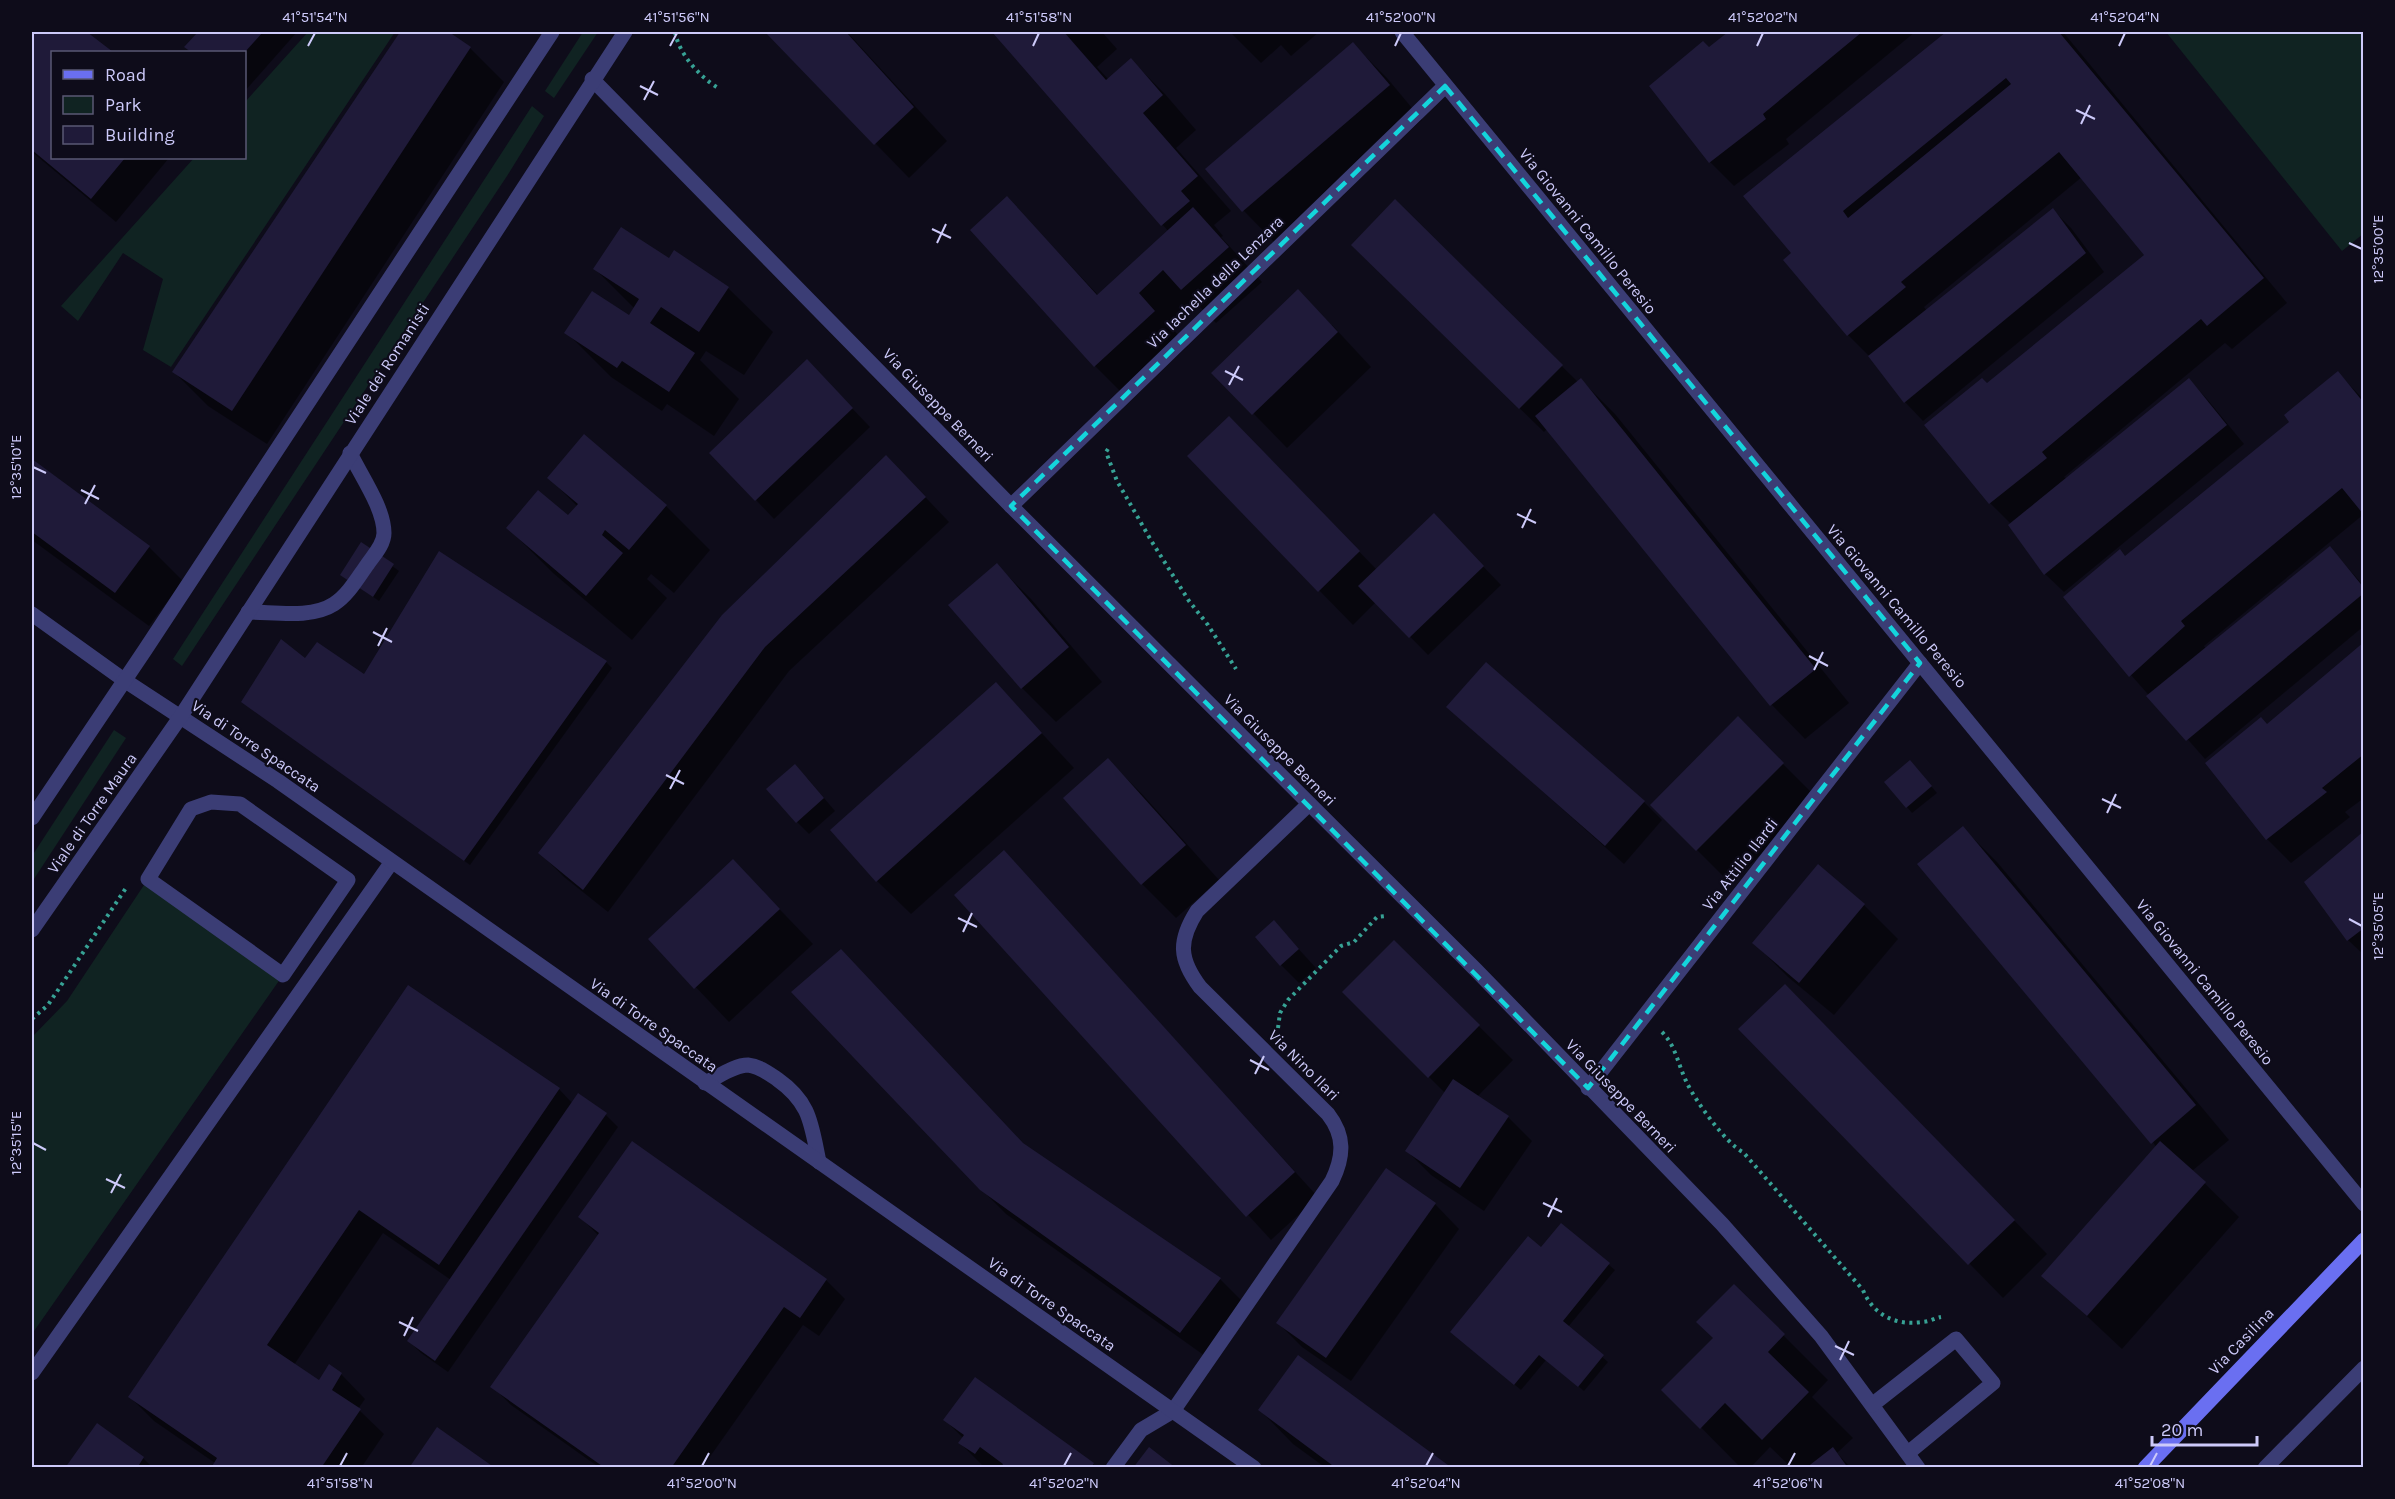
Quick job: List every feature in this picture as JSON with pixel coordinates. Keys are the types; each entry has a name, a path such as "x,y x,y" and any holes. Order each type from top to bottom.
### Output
{"main road":[{"name":"Via Casilina","path":"2145,1467 2364,1240"}],"street":[{"path":"32,818 552,32"},
{"name":"Viale dei Romanisti","path":"181,716 592,79 625,32"},
{"name":"Via Giovanni Camillo Peresio","path":"1401,32 2364,1204"},
{"name":"Via Giuseppe Berneri","path":"592,79 1011,506 1476,970 1778,1286 1821,1336 1918,1467"},
{"name":"Via Iachella della Lenzara","path":"1011,506 1445,86"},
{"path":"248,612 308,612 335,604 349,590 378,550 384,536 379,509 350,453"},
{"name":"Via di Torre Spaccata","path":"32,614 124,680 278,781 391,863 1254,1467"},
{"name":"Via Attilio Ilardi","path":"1588,1088 1920,663"},
{"name":"Viale di Torre Maura","path":"32,930 181,716"},
{"path":"211,802 240,804 348,880 283,975 148,879 191,809 211,802"},
{"name":"Via Nino Ilari","path":"1173,1411 1332,1181 1341,1157 1342,1142 1339,1131 1328,1114 1200,987 1186,965 1183,952 1185,933 1197,911 1309,804"},
{"path":"32,1373 391,863"},
{"path":"705,1083 746,1065 758,1067 775,1078 798,1095 804,1104 819,1162"},
{"path":"1872,1406 1956,1339 1993,1383 1908,1453"},
{"path":"2265,1467 2364,1368"},
{"path":"1113,1467 1141,1430 1173,1411"}],"path":[{"path":"675,32 695,69 718,88"},
{"path":"1110,442 1106,452 1117,481 1189,602 1208,625 1236,669"},
{"path":"32,1019 53,998 131,880"},
{"path":"1282,1034 1277,1025 1278,1019 1288,1000 1341,946 1354,942 1377,917 1388,916"},
{"path":"1657,1027 1674,1048 1687,1083 1710,1119 1732,1146 1743,1152 1812,1230 1863,1290 1878,1312 1892,1321 1925,1322 1942,1317 1947,1322"}],"highlighted area":[{"path":"1445,86 1920,663 1588,1088 1011,506"}],"green space":[{"path":"308,32 395,32 171,367 143,350 163,279 123,253 78,321 61,306 193,159 246,159 246,101"},
{"path":"583,32 598,32 554,98 545,91"},
{"path":"2166,32 2363,32 2363,234 2342,251"},
{"path":"532,106 544,116 507,176 182,666 173,659"},
{"path":"114,730 126,738 32,882 32,856"},
{"path":"148,879 283,975 32,1334 32,1037 67,1001"}],"building":[{"path":"32,32 87,32 112,51 51,51 51,159 124,159 91,199 32,150"},
{"path":"198,32 263,32 246,51 190,51 184,47"},
{"path":"400,32 449,32 471,47 232,411 172,372"},
{"path":"765,32 846,32 914,107 874,145"},
{"path":"992,32 1064,32 1106,80 1131,58 1163,95 1143,113 1198,176 1181,191 1190,201 1161,226"},
{"path":"1728,32 1862,32 1763,114 1766,119 1709,163 1649,86 1703,41 1709,47"},
{"path":"1946,32 2059,32 2264,278 2207,326 2201,319 2042,452 2047,458 1989,504 1924,425 1982,378 1987,383 2144,255 2059,152 1901,282 1906,287 1847,336 1783,260 1791,253 1743,196","holes":["2006,78 2011,84 1848,218 1843,211"]},
{"path":"1353,42 1390,85 1242,212 1205,169"},
{"path":"1007,196 1097,295 1193,207 1229,247 1181,290 1163,270 1139,293 1155,311 1094,367 970,230"},
{"path":"1395,199 1563,365 1519,409 1351,245"},
{"path":"2053,208 2086,253 1904,403 1868,356"},
{"path":"621,227 669,258 674,250 729,287 699,332 661,307 650,323 695,353 669,392 622,361 617,368 564,333 592,291 629,315 639,299 593,269"},
{"path":"1298,289 1338,332 1252,415 1211,373"},
{"path":"807,359 853,408 755,501 709,453"},
{"path":"2338,371 2364,403 2364,515 2342,488 2181,621 2185,626 2129,677 2063,597 2120,549 2125,556 2289,422 2284,415"},
{"path":"1581,378 1816,669 1770,706 1535,416"},
{"path":"2189,378 2227,425 2044,575 2008,525"},
{"path":"1229,416 1360,551 1318,592 1187,456"},
{"path":"584,434 667,505 629,550 605,530 602,535 623,553 586,596 506,528 538,490 568,515 578,504 547,478"},
{"path":"886,455 926,497 765,647 583,890 538,853 722,615"},
{"path":"32,459 150,546 115,593 32,532"},
{"path":"1434,513 1484,566 1409,638 1358,586"},
{"path":"361,542 394,564 373,597 340,575"},
{"path":"2330,546 2364,588 2364,593 2186,741 2146,696"},
{"path":"439,551 607,661 464,861 241,702 281,639 305,658 317,642 364,674"},
{"path":"997,563 1069,647 1021,689 948,605"},
{"path":"2364,642 2364,754 2322,788 2327,792 2266,840 2205,763 2261,717 2267,724"},
{"path":"1486,662 1645,801 1605,846 1446,707"},
{"path":"996,682 1042,733 876,882 830,830"},
{"path":"1738,716 1784,763 1696,851 1650,805"},
{"path":"1108,758 1186,845 1141,885 1063,798"},
{"path":"1910,760 1932,786 1906,808 1884,782"},
{"path":"795,764 824,798 796,823 766,789"},
{"path":"1963,826 2196,1105 2151,1144 1917,864"},
{"path":"2364,831 2364,928 2347,941 2304,882"},
{"path":"1004,850 1295,1172 1246,1217 954,895"},
{"path":"733,859 780,909 694,989 648,939"},
{"path":"1818,864 1865,904 1799,983 1752,943"},
{"path":"1274,920 1299,949 1280,966 1255,937"},
{"path":"1394,940 1480,1025 1428,1078 1342,992"},
{"path":"841,949 1023,1143 1221,1278 1180,1333 980,1190 791,992"},
{"path":"1785,984 2015,1220 1968,1265 1738,1029"},
{"path":"408,985 560,1088 439,1265 359,1210 267,1345 319,1380 329,1364 342,1373 332,1390 361,1409 321,1468 211,1468 217,1458 128,1397"},
{"path":"1453,1079 1509,1116 1460,1188 1405,1151"},
{"path":"578,1093 607,1113 435,1361 407,1341"},
{"path":"632,1141 827,1279 800,1318 784,1307 671,1468 605,1468 490,1387 599,1233 578,1217"},
{"path":"2160,1141 2206,1182 2087,1316 2041,1276"},
{"path":"1386,1168 1436,1203 1326,1358 1276,1323"},
{"path":"1561,1223 1610,1263 1563,1321 1604,1355 1578,1387 1539,1355 1514,1385 1450,1332 1528,1236 1541,1247"},
{"path":"1734,1284 1785,1334 1768,1352 1809,1392 1762,1440 1725,1403 1700,1429 1661,1390 1713,1338 1696,1322"},
{"path":"1298,1355 1452,1468 1336,1468 1258,1410"},
{"path":"975,1377 1094,1463 1091,1468 1001,1468 1003,1464 980,1447 975,1454 958,1443 964,1435 943,1420"},
{"path":"97,1423 144,1457 137,1468 65,1468"},
{"path":"437,1427 495,1468 409,1468"},
{"path":"1149,1447 1176,1468 1133,1468"},
{"path":"1833,1447 1848,1468 1806,1468"}]}
